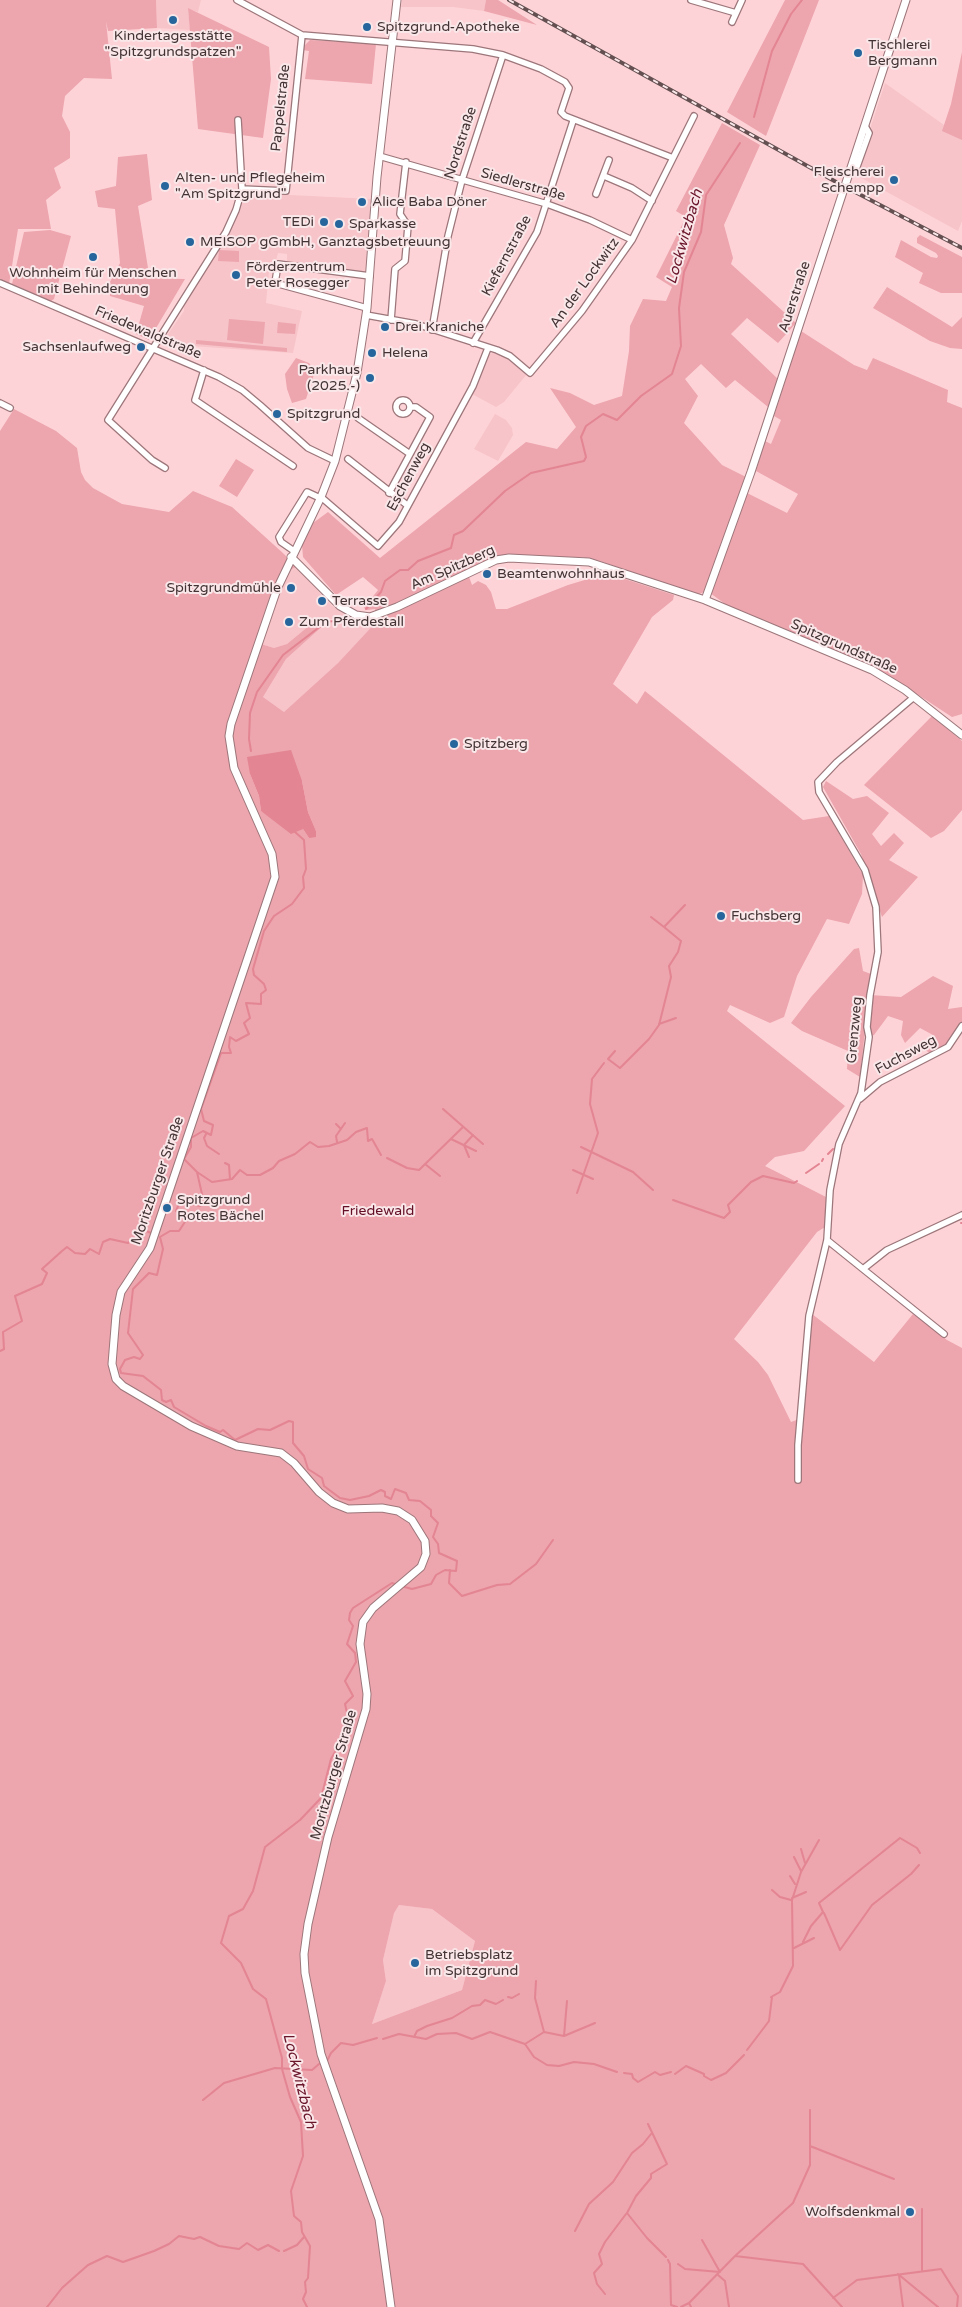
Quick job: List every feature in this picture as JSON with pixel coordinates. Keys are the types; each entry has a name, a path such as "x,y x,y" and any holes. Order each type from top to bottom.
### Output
{"street":[{"path":"238,0 302,35 464,48 503,55 541,69 565,82 569,88 561,112 574,121 639,143 673,158"},
{"name":"Moritzburger Straße","path":"391,2307 379,2219 321,2054 304,1967 306,1937 319,1873 366,1709 367,1694 360,1644 362,1627 367,1614 421,1567 426,1554 422,1532 408,1516 387,1508 348,1508 333,1503 285,1456 274,1451 237,1446 200,1431 123,1386 115,1376 112,1364 116,1315 121,1292 150,1248 275,877 272,854 234,768 229,739 231,724 268,612 292,554 320,498 335,461 357,373 370,276 379,156 397,0"},
{"path":"691,0 736,13"},
{"path":"732,22 742,0"},
{"name":"Auerstraße","path":"705,600 751,472 906,0"},
{"name":"Pappelstraße","path":"242,189 286,191 302,35"},
{"name":"Nordstraße","path":"432,330 448,236 462,180 503,55"},
{"name":"An der Lockwitz","path":"488,348 510,356 530,373 582,311 632,240 694,116"},
{"path":"165,468 152,460 108,420 226,232 242,189 238,120"},
{"name":"Kiefernstraße","path":"474,343 537,232 574,121"},
{"path":"855,172 869,133 865,126"},
{"name":"Siedlerstraße","path":"379,156 406,162 547,204 590,220 632,240"},
{"path":"596,194 609,160"},
{"path":"391,320 395,270 405,261 408,226 400,214 406,162"},
{"path":"604,176 632,188 652,201"},
{"path":"370,276 278,264 275,283 391,320 432,330 488,348"},
{"name":"Friedewaldstraße","path":"0,283 204,370 242,390 308,448 335,461"},
{"name":"Eschenweg","path":"320,498 378,546 398,522 473,386 488,348"},
{"name":"Friedewaldstraße","path":"204,370 194,400 293,466"},
{"path":"0,403 10,408"},
{"path":"389,493 430,417 416,407 410,407"},
{"path":"358,418 410,454"},
{"path":"348,459 389,493 407,505"},
{"path":"292,554 279,537 307,492 320,498"},
{"name":"Am Spitzberg","path":"292,554 331,599 347,611 363,616 382,614 472,570 496,560 509,558 589,562 705,600"},
{"name":"Spitzgrundstraße","path":"705,600 872,670 895,682 962,735"},
{"name":"Grenzweg","path":"798,1480 798,1445 809,1316 827,1240 830,1190 839,1144 858,1102 869,1037 867,1027 870,994 878,952 876,908 865,870 819,792 818,782 832,766 914,697"},
{"name":"Fuchsweg","path":"858,1102 880,1082 948,1047 962,1026"},
{"path":"863,1269 887,1250 962,1215"},
{"path":"827,1240 944,1334"}],"shaded area":[{"name":"Kindertagesstätte \"Spitzgrundspatzen\"","path":"156,0 201,0 198,12 188,9 190,30 157,28"},
{"path":"402,0 486,0 484,11 453,7 401,7"},
{"path":"885,83 944,125 943,131 962,139 962,221 958,231 856,175 872,131 871,126"},
{"name":"Förderzentrum Peter Rosegger","path":"250,193 371,199 367,273 287,262 287,254 278,253 273,272 269,272 266,303 302,311 293,353 161,344 184,311 184,306 223,240 243,197"},
{"path":"498,353 507,358 527,374 504,402 496,407 472,394 489,355"},
{"path":"495,414 506,420 512,428 513,435 498,461 474,449"},
{"name":"Spitzgrundmühle","path":"296,567 332,606 351,618 316,620 287,644 274,648 261,644 288,571"},
{"path":"353,620 359,623 378,620 338,663 284,712 263,697 286,659 326,623"},
{"path":"291,750 302,781 308,812 316,831 316,837 309,838 303,829 291,834 261,811 259,796 250,774 247,757"},
{"path":"399,1905 432,1909 475,1941 462,1990 372,2024 386,1981 383,1960 394,1912"}],"green space":[{"path":"0,0 156,0 157,28 108,31 106,21 112,79 84,78 65,96 62,116 70,132 70,158 54,168 61,188 46,200 51,229 18,229 9,284 0,280"},
{"path":"486,0 498,0 537,25 484,11"},
{"path":"785,0 819,0 766,136 727,112"},
{"path":"188,8 269,47 271,79 263,138 198,129"},
{"path":"310,40 376,44 372,84 305,79 309,51 303,50"},
{"path":"962,52 962,140 942,131 951,104"},
{"name":"Friedewald","path":"722,123 760,145 724,225 733,258 731,264 796,323 778,343 747,318 731,334 779,380 768,407 735,380 726,388 701,364 685,379 698,396 684,423 722,465 746,477 741,490 787,513 798,494 756,471 765,441 771,444 781,420 774,416 801,331 854,365 867,370 873,358 948,390 947,402 962,408 962,714 952,717 891,677 728,606 710,593 704,592 697,595 600,561 582,557 493,558 470,568 464,563 472,585 478,581 486,585 491,592 496,609 507,609 568,585 598,576 625,579 674,595 673,600 652,617 613,684 637,704 645,691 803,820 829,816 863,875 862,894 849,924 827,919 797,976 784,1017 770,1023 730,1005 727,1011 845,1106 804,1151 775,1157 765,1166 826,1197 825,1227 817,1232 734,1339 758,1362 768,1375 791,1422 802,1418 812,1314 874,1362 913,1314 947,1340 962,1348 962,2307 0,2307 0,431 14,409 56,431 77,448 81,472 85,480 93,488 122,504 169,512 193,491 232,507 284,554 296,567 288,571 261,644 274,648 287,644 316,620 326,619 326,623 286,659 263,697 284,712 338,663 378,620 375,609 367,610 364,608 378,590 363,577 336,595 303,557 302,545 313,523 328,512 380,558 526,442 557,449 576,427 550,388 570,393 594,405 622,396 629,351 630,326 643,299 666,301 672,287 656,277 686,217 676,211","holes":["250,774 302,781 308,812 316,831 309,838 303,829 261,811 259,796","399,1905 432,1909 475,1941 462,1990 372,2024 386,1981 383,1960 394,1913"]},
{"path":"147,154 152,200 138,206 148,268 135,278 185,279 149,340 136,334 144,306 110,296 110,282 120,263 115,209 98,207 95,191 116,186 118,157"},
{"path":"50,230 71,236 54,299 51,301 12,284 24,232"},
{"path":"920,235 962,257 962,293 941,293 919,283 923,273 895,257 901,240 931,257 937,258 936,253 917,243 917,238"},
{"path":"219,250 239,251 239,262 218,261"},
{"path":"887,287 952,327 962,317 962,349 950,348 930,341 873,308"},
{"path":"229,319 265,322 263,344 227,340"},
{"path":"278,322 296,324 295,334 277,333"},
{"path":"196,340 287,348 287,352 196,344"},
{"path":"296,358 309,363 315,371 306,399 292,403 287,389 285,374"},
{"path":"236,459 254,470 237,497 219,486"},
{"path":"932,716 962,741 962,810 944,831 931,838 864,785"},
{"path":"826,781 853,799 867,796 889,813 872,834 881,846 894,833 904,843 889,860 918,877 882,917 861,854 823,787"},
{"path":"859,948 863,971 871,974 860,1077 847,1069 848,1051 802,1031 791,1023 811,997 854,949"},
{"path":"933,976 953,986 948,1009 962,1007 962,1025 946,1044 930,1053 925,1050 933,1035 920,1028 905,1043 901,1035 903,1021 888,1016 874,1035 869,1037 870,995 901,997"}],"waterway":[{"name":"Lockwitzbach","path":"754,117 772,51 791,14 802,0"},
{"name":"Lockwitzbach","path":"366,609 381,592 385,581 400,570 408,570 418,561 451,548 454,535 463,531 505,491 531,473 584,461 586,457 581,437 586,426 603,414 617,420 641,396 672,374 681,346 679,308 684,272 701,232 706,195 740,143"},
{"name":"Lockwitzbach","path":"251,751 249,739 250,713 257,692 283,655 326,622 351,619"},
{"name":"Lockwitzbach","path":"295,832 304,840 306,869 303,877 304,888 292,904 274,916 264,931 253,969 254,975 264,984 266,990 261,994 261,1004 246,1003 250,1018 244,1023 249,1034 236,1041 230,1037 229,1047 231,1053 221,1053 201,1109 204,1121 213,1125 211,1135 203,1131 191,1138 191,1147 184,1159 197,1172 204,1203 200,1206 185,1202 179,1204 176,1211 179,1213 189,1212 190,1214 179,1231 170,1231 160,1237 163,1249 157,1275 149,1273 133,1289 128,1333 143,1355 140,1359 134,1357 125,1360 120,1369 121,1373 143,1376 161,1390 162,1400 166,1402 171,1400 174,1407 206,1426 220,1432 223,1430 235,1440 258,1429 270,1430 289,1421 293,1422 293,1443 304,1456 308,1469 322,1478 324,1486 340,1498 350,1500 369,1496 381,1490 385,1492 385,1496 391,1499 395,1489 406,1493 409,1500 420,1501 431,1510 431,1516 438,1523 433,1537 438,1544 439,1553 457,1561 456,1571 445,1570 436,1575 431,1584 412,1589 401,1586"},
{"path":"615,1051 608,1059 620,1068 649,1039 659,1025 671,977 669,966 678,952 681,941 664,927 685,905"},
{"path":"651,917 664,927"},
{"path":"659,1024 676,1018"},
{"path":"577,1193 598,1133 590,1104 592,1079 604,1063"},
{"path":"443,1109 483,1144"},
{"path":"337,1142 336,1136 345,1123"},
{"path":"336,1124 341,1129"},
{"path":"387,1158 407,1168 419,1170 463,1127"},
{"path":"197,1172 212,1182 232,1179 240,1170 247,1175 260,1175 273,1168 279,1161 295,1154 310,1142 318,1147 329,1146 347,1140 356,1132 367,1128 368,1141 372,1139 381,1155"},
{"path":"206,1134 204,1138 207,1146 219,1154"},
{"path":"469,1157 464,1145 473,1135"},
{"path":"451,1139 476,1151"},
{"path":"581,1147 633,1172 653,1190"},
{"path":"828,1154 833,1149"},
{"path":"225,1163 229,1165 230,1179"},
{"path":"425,1164 440,1176"},
{"path":"806,1173 819,1164"},
{"path":"573,1170 593,1179"},
{"path":"673,1200 724,1218 730,1212 728,1205 751,1182 763,1176 794,1183 797,1181"},
{"path":"0,1351 4,1349 3,1332 22,1321 15,1296 42,1284 47,1273 42,1269 67,1247 75,1253 85,1254 90,1249 99,1254 103,1242 110,1239 128,1243 144,1230 151,1233"},
{"path":"450,1570 449,1583 462,1596 497,1585 510,1584 536,1564 553,1540"},
{"name":"Lockwitzbach","path":"307,2307 303,2299 306,2292 305,2282 308,2278 310,2246 302,2232 301,2222 294,2216 291,2191 303,2156 301,2122 290,2097 282,2069 282,2058 266,1999 253,1989 241,1963 221,1943 229,1916 243,1909 253,1891 265,1847 300,1820 321,1798 331,1759 350,1726 345,1704 353,1696 345,1681 356,1662 355,1653 347,1644 353,1626 349,1620 350,1613 353,1608 392,1583 397,1585"},
{"path":"803,1942 811,1926 823,1912 819,1903 900,1838 917,1848 920,1853"},
{"path":"771,1997 780,1992 793,1966 792,1900 801,1872 819,1840"},
{"path":"801,1849 805,1863"},
{"path":"794,1857 801,1871"},
{"path":"824,1913 840,1950 872,1905 911,1874 919,1865"},
{"path":"790,1876 795,1884"},
{"path":"772,1890 780,1897 791,1900"},
{"path":"792,1898 806,1892"},
{"path":"794,1948 814,1938"},
{"path":"536,1981 535,1998 544,2032"},
{"path":"508,1997 512,1998 519,1994"},
{"path":"747,2050 769,2021 772,1997"},
{"path":"414,2037 417,2031 452,2018 472,2006 480,2005 485,2000 496,2004 503,2000"},
{"path":"564,2036 567,2001"},
{"path":"525,2044 544,2032 564,2036 595,2023"},
{"path":"383,2039 399,2034 426,2039 437,2034 456,2033 472,2039 490,2032 525,2044 534,2057 547,2065 559,2066 574,2062 594,2064 617,2072"},
{"path":"327,2061 331,2053 341,2043 353,2045 377,2038"},
{"path":"675,2074 686,2066 704,2074 704,2076 711,2080 726,2073 744,2055"},
{"path":"203,2100 224,2083 275,2068 312,2070 319,2064"},
{"path":"624,2073 632,2074 633,2078 638,2082 655,2072 660,2075 671,2072"},
{"path":"689,2303 735,2256 793,2203 810,2165 810,2110"},
{"path":"648,2124 667,2164 651,2174 651,2178 636,2196 627,2213 647,2238 666,2257"},
{"path":"575,2231 589,2204 613,2182 632,2153 651,2134"},
{"path":"810,2146 894,2179"},
{"path":"922,2209 922,2271"},
{"path":"605,2294 597,2284 594,2273 602,2264 599,2254 605,2242 626,2214"},
{"path":"47,2307 62,2288 88,2265 107,2256 123,2262 154,2251 169,2244 179,2236 194,2239 200,2237 219,2246 239,2249 247,2243 258,2250 268,2245 279,2251"},
{"path":"284,2251 297,2245 304,2237"},
{"path":"702,2240 720,2272"},
{"path":"735,2256 803,2264 842,2307"},
{"path":"668,2260 670,2264 671,2305 677,2307"},
{"path":"678,2264 685,2269 720,2272"},
{"path":"833,2298 857,2280 941,2269 958,2296 957,2307"},
{"path":"898,2274 938,2307"},
{"path":"718,2275 725,2281 729,2307"},
{"path":"899,2275 903,2307"},
{"path":"681,2307 689,2303 691,2307"}],"railway":[{"path":"509,0 838,183 962,248"}],"place":[{"name":"Kindertagesstätte \"Spitzgrundspatzen\"","path":"173,20"},
{"name":"Spitzgrund-Apotheke","path":"367,27"},
{"name":"Tischlerei Bergmann","path":"858,53"},
{"name":"Fleischerei Schempp","path":"894,180"},
{"name":"Alten- und Pflegeheim \"Am Spitzgrund\"","path":"165,186"},
{"name":"Alice Baba Döner","path":"362,202"},
{"name":"TEDi","path":"324,222"},
{"name":"Sparkasse","path":"339,224"},
{"name":"MEISOP gGmbH, Ganztagsbetreuung","path":"190,242"},
{"name":"Wohnheim für Menschen mit Behinderung","path":"93,257"},
{"name":"Förderzentrum Peter Rosegger","path":"236,275"},
{"name":"Drei Kraniche","path":"385,327"},
{"name":"Sachsenlaufweg","path":"141,347"},
{"name":"Helena","path":"372,353"},
{"name":"Parkhaus (2025.-)","path":"370,378"},
{"name":"Spitzgrund","path":"277,414"},
{"name":"Beamtenwohnhaus","path":"487,574"},
{"name":"Spitzgrundmühle","path":"291,588"},
{"name":"Terrasse","path":"322,601"},
{"name":"Zum Pferdestall","path":"289,622"},
{"name":"Spitzberg","path":"454,744"},
{"name":"Fuchsberg","path":"721,916"},
{"name":"Spitzgrund Rotes Bächel","path":"167,1208"},
{"name":"Betriebsplatz im Spitzgrund","path":"415,1963"},
{"name":"Wolfsdenkmal","path":"910,2212"}]}
